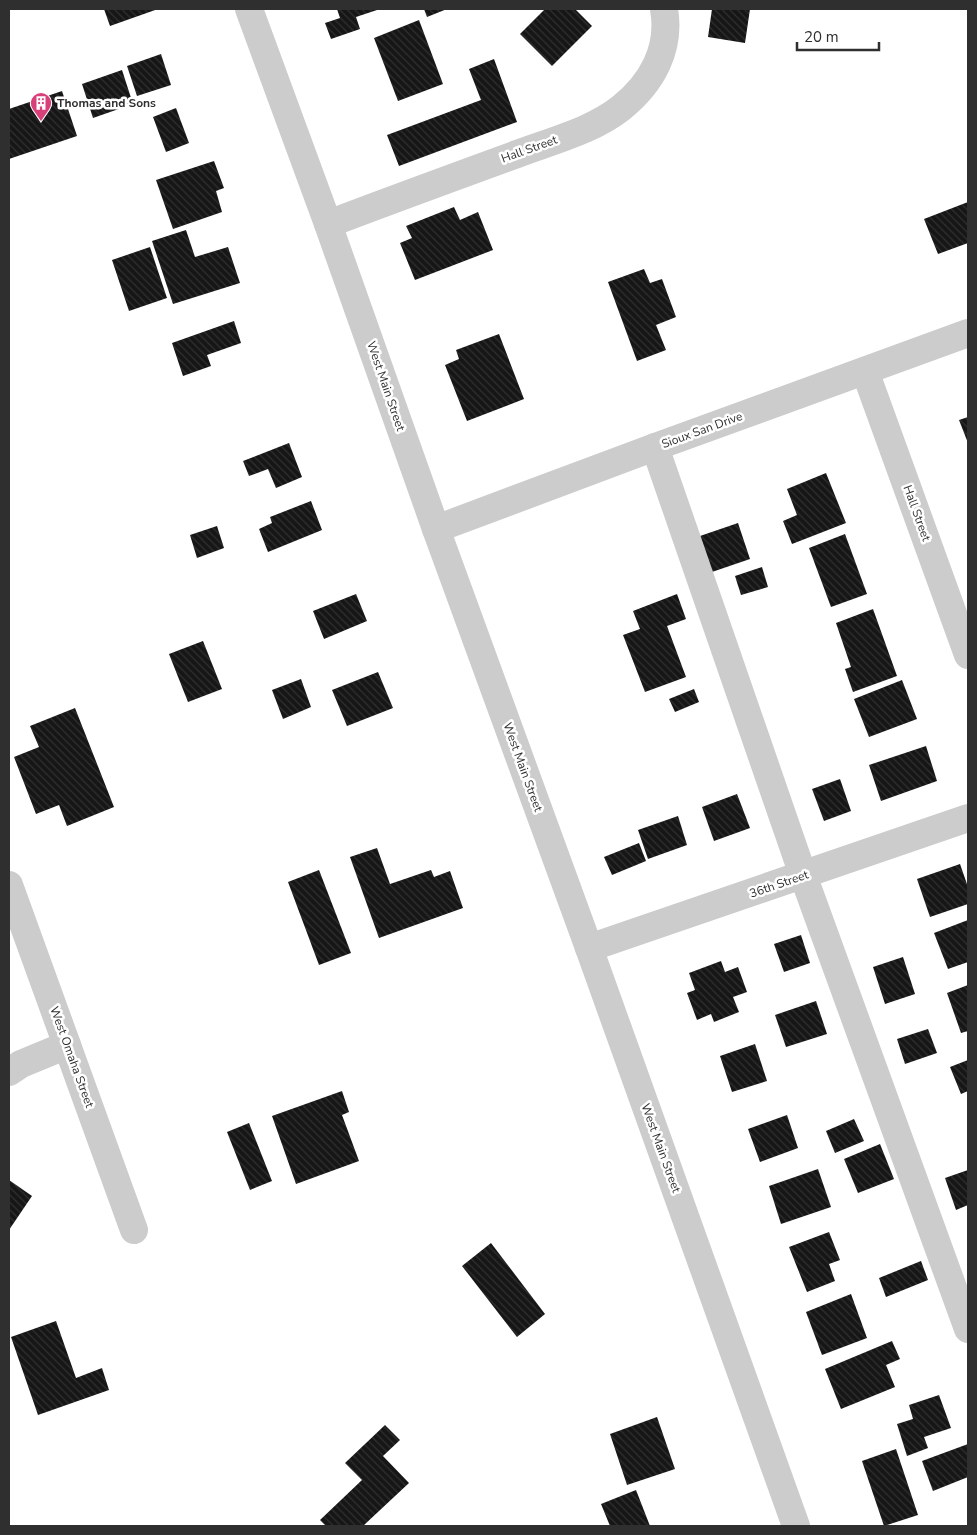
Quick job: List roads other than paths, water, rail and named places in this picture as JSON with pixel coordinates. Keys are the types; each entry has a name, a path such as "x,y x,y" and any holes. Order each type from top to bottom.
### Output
{"street":[{"name":"West Main Street","path":"248,9 328,224 436,529 589,948 796,1526"},
{"name":"Hall Street","path":"328,224 580,130 621,108 647,80 657,65 663,46 664,9"},
{"name":"Sioux San Drive","path":"436,529 654,447 968,333"},
{"name":"Hall Street","path":"866,371 968,655"},
{"path":"654,447 803,875 968,1329"},
{"name":"36th Street","path":"589,948 968,818"},
{"name":"West Omaha Street","path":"9,885 134,1230"},
{"path":"9,1072 21,1064 67,1045"}],"place":[{"name":"Thomas and Sons","path":"41,122"}]}
